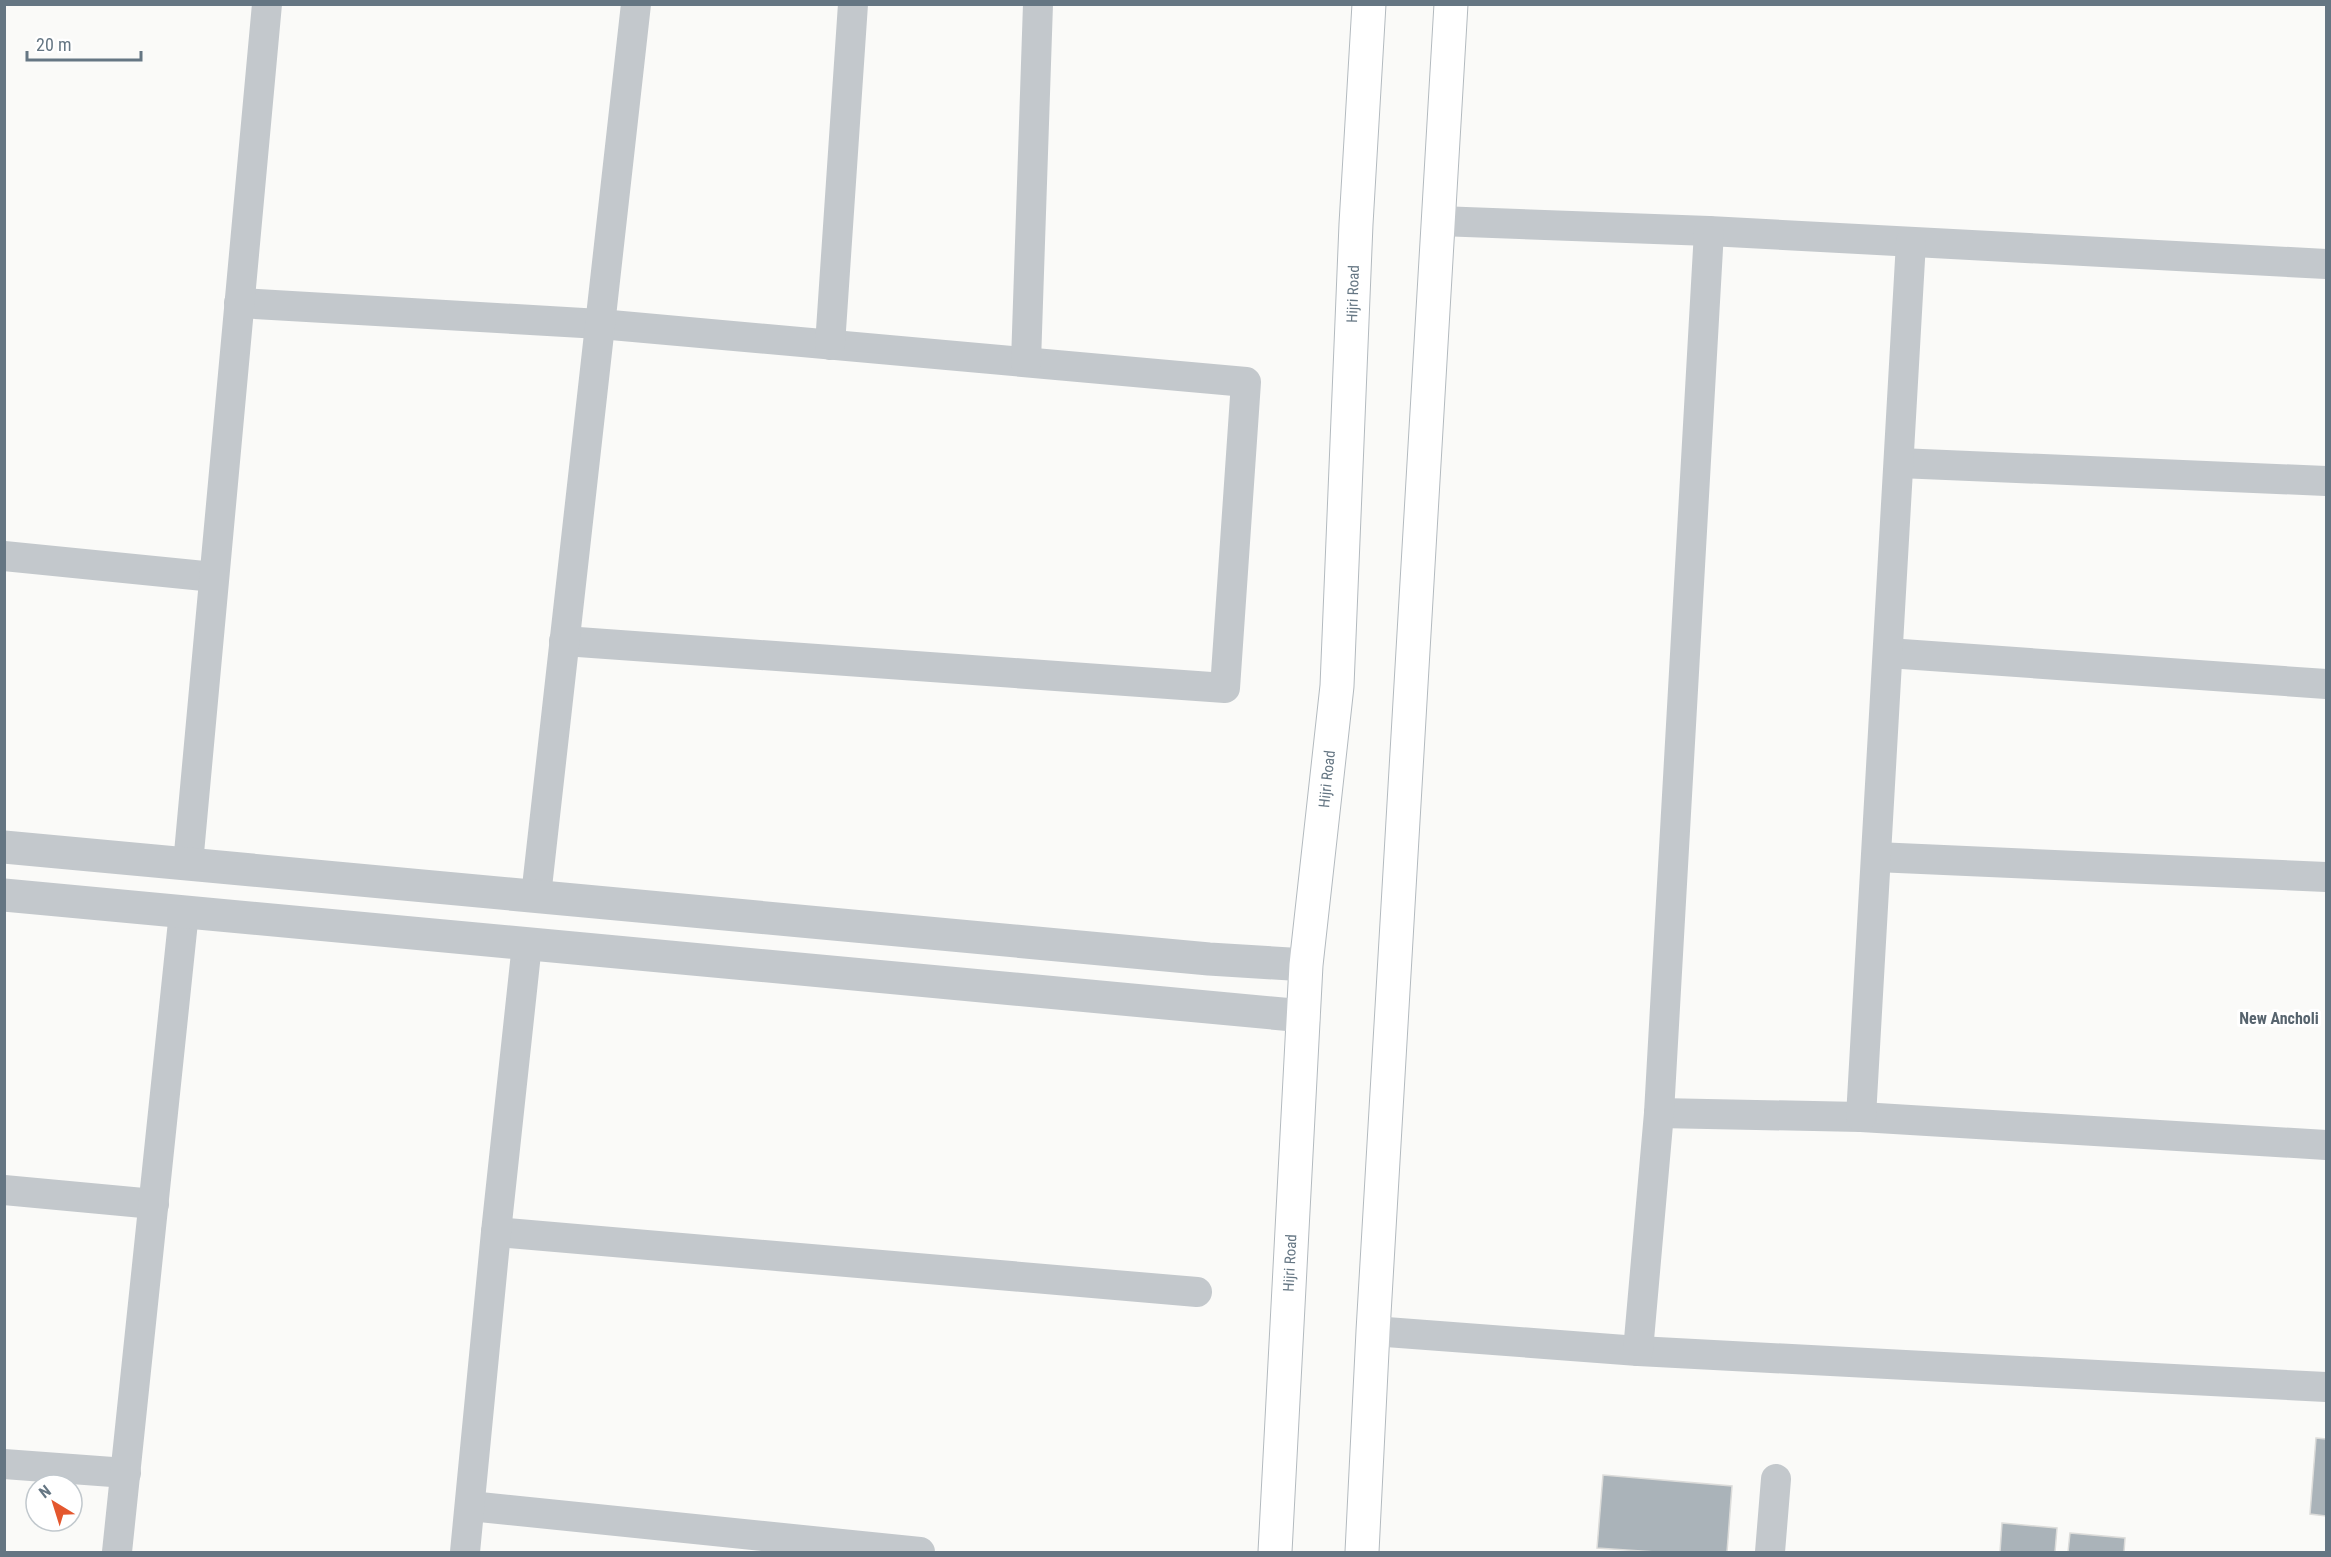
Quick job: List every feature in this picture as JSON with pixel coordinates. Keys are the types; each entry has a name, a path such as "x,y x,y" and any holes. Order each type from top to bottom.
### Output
{"main road":[{"name":"Hijri Road","path":"1275,1552 1306,965 1337,686 1356,236 1369,4"},
{"path":"1362,1552 1451,4"}],"street":[{"path":"188,864 267,4"},
{"path":"536,896 636,4"},
{"path":"830,345 853,4"},
{"path":"1026,362 1038,4"},
{"path":"1439,221 1709,231 2326,264"},
{"path":"1638,1352 1659,1113 1709,231"},
{"path":"1861,1118 1911,242"},
{"path":"239,303 600,324 1246,382 1225,688 564,642"},
{"path":"1899,463 2326,481"},
{"path":"4,556 214,577"},
{"path":"1888,653 2326,684"},
{"path":"4,847 1209,959 1306,965"},
{"path":"1876,857 2326,877"},
{"path":"4,896 1304,1016"},
{"path":"117,1552 184,912"},
{"path":"465,1552 527,944"},
{"path":"1203,1006 1209,959"},
{"path":"1659,1113 1861,1118 2326,1145"},
{"path":"4,1190 154,1204"},
{"path":"496,1232 1197,1292"},
{"path":"1373,1331 1638,1352 2326,1387"},
{"path":"4,1464 126,1473"},
{"path":"1770,1552 1776,1479"},
{"path":"470,1506 920,1552"}],"building":[{"path":"2316,1438 2326,1439 2326,1516 2310,1514"},
{"path":"1603,1475 1732,1486 1727,1552 1656,1552 1597,1548"},
{"path":"2002,1523 2057,1528 2055,1552 2000,1552"},
{"path":"2070,1533 2125,1538 2124,1552 2068,1552"}],"district":[{"name":"New Ancholi","path":"2279,1018"}]}
